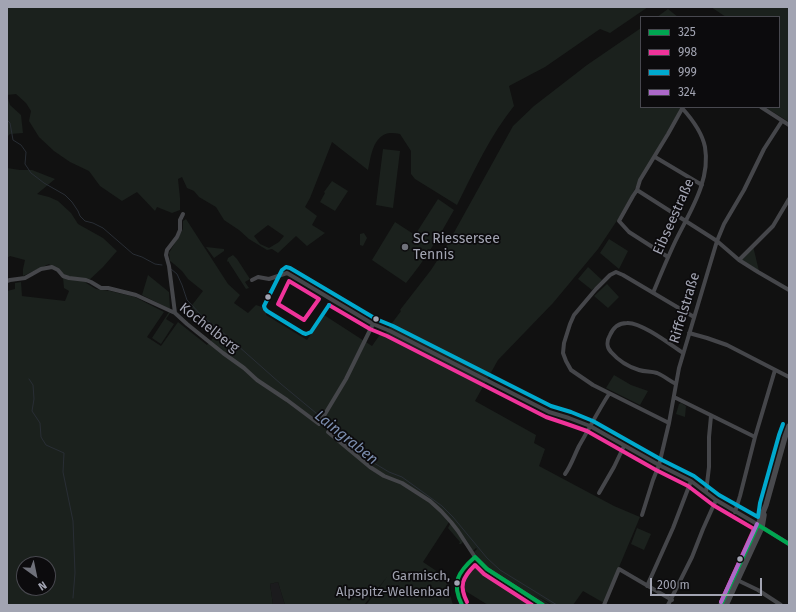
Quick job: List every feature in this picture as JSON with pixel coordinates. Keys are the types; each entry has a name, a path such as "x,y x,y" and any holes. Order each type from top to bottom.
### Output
{"main road":[{"path":"721,605 760,526 789,426"},
{"path":"726,605 735,579"}],"street":[{"path":"668,257 628,232 619,220 637,190 640,180 682,108"},
{"name":"Eibseestraße","path":"653,293 668,257 702,185 706,162 705,148 698,129 684,108"},
{"path":"763,108 789,125"},
{"name":"Riffelstraße","path":"642,515 658,465 669,423 683,353 717,241 724,224 744,190 764,149 782,120"},
{"path":"654,157 702,185"},
{"path":"637,190 717,241 739,260 760,274 789,290"},
{"path":"739,260 773,226 789,199"},
{"path":"175,313 166,255 167,250 177,237 180,230 180,220 183,214"},
{"name":"Kochelberg","path":"7,281 25,278 41,270 52,267 58,270 63,276 86,280 101,288 108,288 136,295 175,313 257,380 321,421 346,379 373,324"},
{"path":"669,423 609,394 571,370 566,362 564,344 574,315 610,274 616,272 623,274 694,318"},
{"path":"252,280 258,277 269,279 287,273 373,324 549,412 590,426 691,482 716,500 789,544"},
{"path":"676,384 657,373 640,370 624,363 608,348 609,338 612,331 618,325 630,323 646,329 683,353"},
{"path":"689,333 727,345 789,377"},
{"path":"735,512 775,370"},
{"path":"565,474 601,406 609,394"},
{"path":"674,397 755,437"},
{"path":"706,492 709,466 711,416"},
{"path":"328,432 370,467 384,476 402,483 430,501 451,522 475,557 487,569 543,605"},
{"path":"599,493 624,446"},
{"path":"647,586 673,528 691,482"},
{"path":"668,605 672,600 692,557 716,500"},
{"path":"604,605 619,569 672,600"},
{"path":"735,579 758,590 781,605"}],"shaded area":[{"path":"7,7 648,7 610,33 600,29 545,67 509,86 514,106 497,129 457,205 415,179 411,174 411,151 400,134 390,133 384,135 376,142 368,170 332,142 305,207 317,216 312,225 325,233 307,246 296,236 278,253 272,249 267,250 249,239 224,220 216,207 199,197 194,191 187,188 182,177 178,179 180,210 172,213 157,207 155,211 137,192 122,201 100,186 89,171 70,162 54,151 39,137 29,121 31,111 26,103 16,94 7,95","holes":["268,225 284,236 279,242 269,248 260,244 254,236"]},
{"path":"711,7 789,7 789,122 767,108 780,108 780,16 724,16"},
{"path":"668,9 677,16 658,16"},
{"path":"640,29 640,108 680,108 618,219 598,249 553,303 498,360 475,401 536,435 534,443 545,449 539,466 614,506 640,517 604,603 583,591 573,605 553,605 534,594 551,605 546,605 488,568 474,552 477,549 476,548 473,551 451,519 423,562 444,576 449,585 448,587 453,605 366,605 387,577 364,605 285,605 278,582 270,584 273,605 7,605 7,291 15,289 15,283 21,282 22,296 65,301 69,291 64,288 63,278 49,264 23,276 25,260 10,256 7,258 7,168 32,170 55,179 37,194 58,201 71,213 78,224 103,238 117,251 86,283 96,289 135,297 164,312 147,337 161,346 178,322 207,345 218,332 189,309 203,291 188,279 182,271 170,261 169,253 183,229 183,221 186,219 228,284 240,295 234,303 248,313 256,305 268,309 266,315 307,340 324,315 372,346 381,333 386,333 401,311 400,310 431,270 446,247 513,126 534,106 587,65"},
{"path":"7,95 10,105 21,115 23,133 10,134 7,137"},
{"path":"383,149 400,151 393,208 376,205"},
{"path":"332,181 348,191 335,211 320,202 325,193 324,192"},
{"name":"SC Riessersee Tennis","path":"438,199 454,210 432,247 406,283 372,260 395,222 415,235"},
{"path":"364,233 367,238 363,246 360,245 360,234"},
{"path":"609,239 628,251 619,269 600,253"},
{"path":"753,246 759,271 740,259"},
{"path":"206,247 224,249 224,251 214,258"},
{"path":"233,255 250,279 245,282 249,288 246,289 227,261 228,258"},
{"path":"588,267 602,280 592,290 578,279"},
{"path":"148,275 169,292 170,309 142,295"},
{"path":"607,284 619,297 608,308 594,296"},
{"path":"169,312 170,313 166,319 174,324 161,344 152,338"},
{"path":"614,375 631,385 648,391 640,405 606,388"},
{"path":"681,403 686,406 685,417 676,414 679,404"},
{"path":"450,524 452,524 464,541 461,544 459,544 460,542 448,528"},
{"path":"637,528 651,534 644,550 631,544"},
{"path":"473,566 479,566 489,575 536,605 488,605 459,587 465,572"},
{"path":"278,582 285,605 273,605 270,584"}],"waterway":[{"name":"Laingraben","path":"7,120 10,123 13,140 21,145 26,152 25,164 31,173 44,183 65,195 72,202 80,216 85,221 103,228 133,254 155,264 162,265"},
{"name":"Laingraben","path":"171,269 177,274 187,300 203,317 322,418"},
{"path":"29,379 33,385 34,399 32,411 40,423 41,437 46,445 64,453 63,472 73,521 75,573 73,598"},
{"name":"Laingraben","path":"324,420 369,460 389,472 402,477 442,506 487,558 500,570 557,605"}],"transit line":[{"name":"999","path":"329,305 311,332 306,334 267,311 264,306 282,270 286,267 290,268 376,319 393,326 551,406 593,421 662,460 694,476 719,495 758,517 760,503 783,424"},
{"name":"998","path":"289,281 319,299 304,320 278,304 289,281"},
{"name":"998","path":"329,305 370,329 387,336 546,417 587,431 656,470 688,486 713,505 754,529 721,602"},
{"name":"324","path":"721,602 757,524"},
{"name":"325","path":"758,525 789,544"},
{"name":"325","path":"721,605 758,525"},
{"name":"325","path":"475,557 487,569 543,605"},
{"name":"325","path":"462,605 457,590 458,578 464,568 475,557"},
{"name":"998","path":"467,602 463,591 463,582 467,574 475,565 484,574 532,605"}],"place":[{"name":"SC Riessersee Tennis","path":"405,247"},
{"name":"Garmisch, Alpspitz-Wellenbad","path":"457,583"}]}
